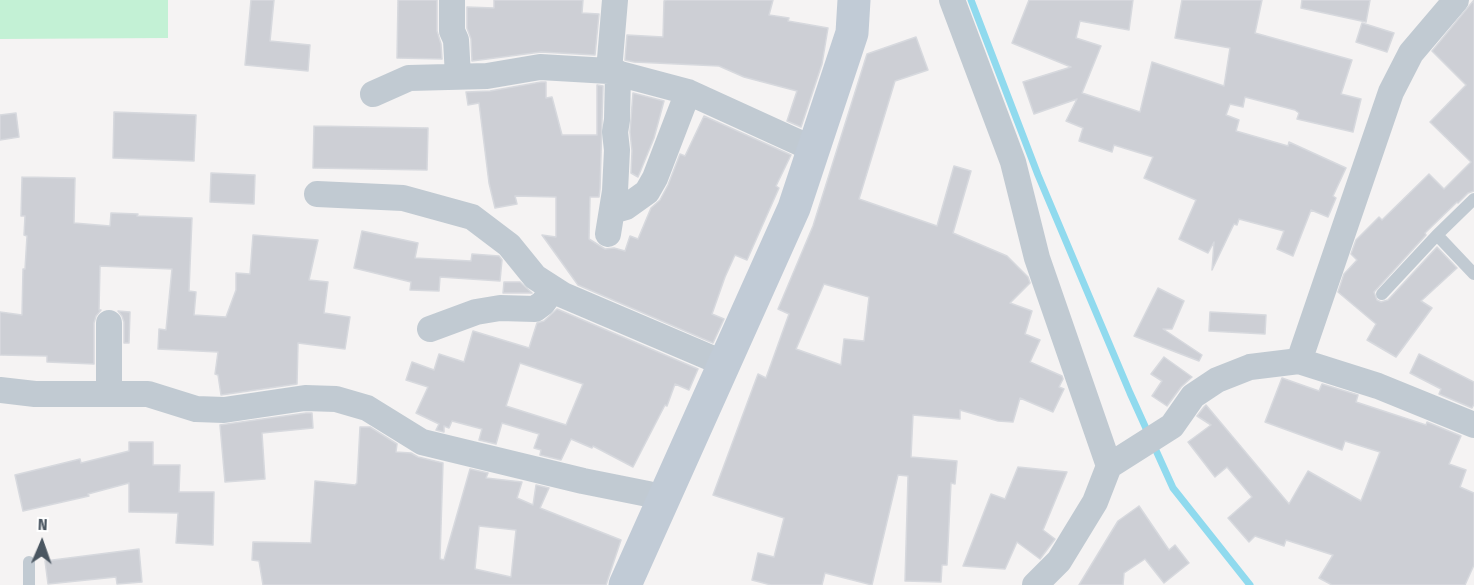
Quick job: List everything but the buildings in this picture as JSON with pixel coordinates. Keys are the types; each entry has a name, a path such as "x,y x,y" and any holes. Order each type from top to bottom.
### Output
{"street":[{"path":"452,0 452,31 456,40 458,76"},
{"path":"615,0 613,72 617,150 615,191 610,222 647,192 655,178 688,92"},
{"path":"625,585 794,208 852,33 854,0"},
{"path":"952,0 1013,162 1037,258 1116,462"},
{"path":"1299,361 1392,92 1411,53 1456,0"},
{"path":"373,94 409,78 487,76 540,67 613,72 688,92 813,149"},
{"path":"317,194 403,198 472,217 509,245 535,277 553,289 725,364"},
{"path":"430,329 476,312 500,308 535,309 543,303 553,289"},
{"path":"109,323 109,394"},
{"path":"1035,585 1059,561 1116,462 1172,426 1193,396 1217,380 1250,367 1299,361 1378,386 1474,425"},
{"path":"0,390 35,394 148,394 196,410 224,410 305,398 336,399 367,408 422,442 648,494 664,501"}],"lane":[{"path":"1382,294 1437,234 1474,199"},
{"path":"1437,234 1474,274"},
{"path":"29,562 29,585"}],"green space":[{"path":"0,0 168,0 168,38 0,39"}],"waterway":[{"path":"971,0 1038,175 1130,393 1173,488 1250,585"}]}
